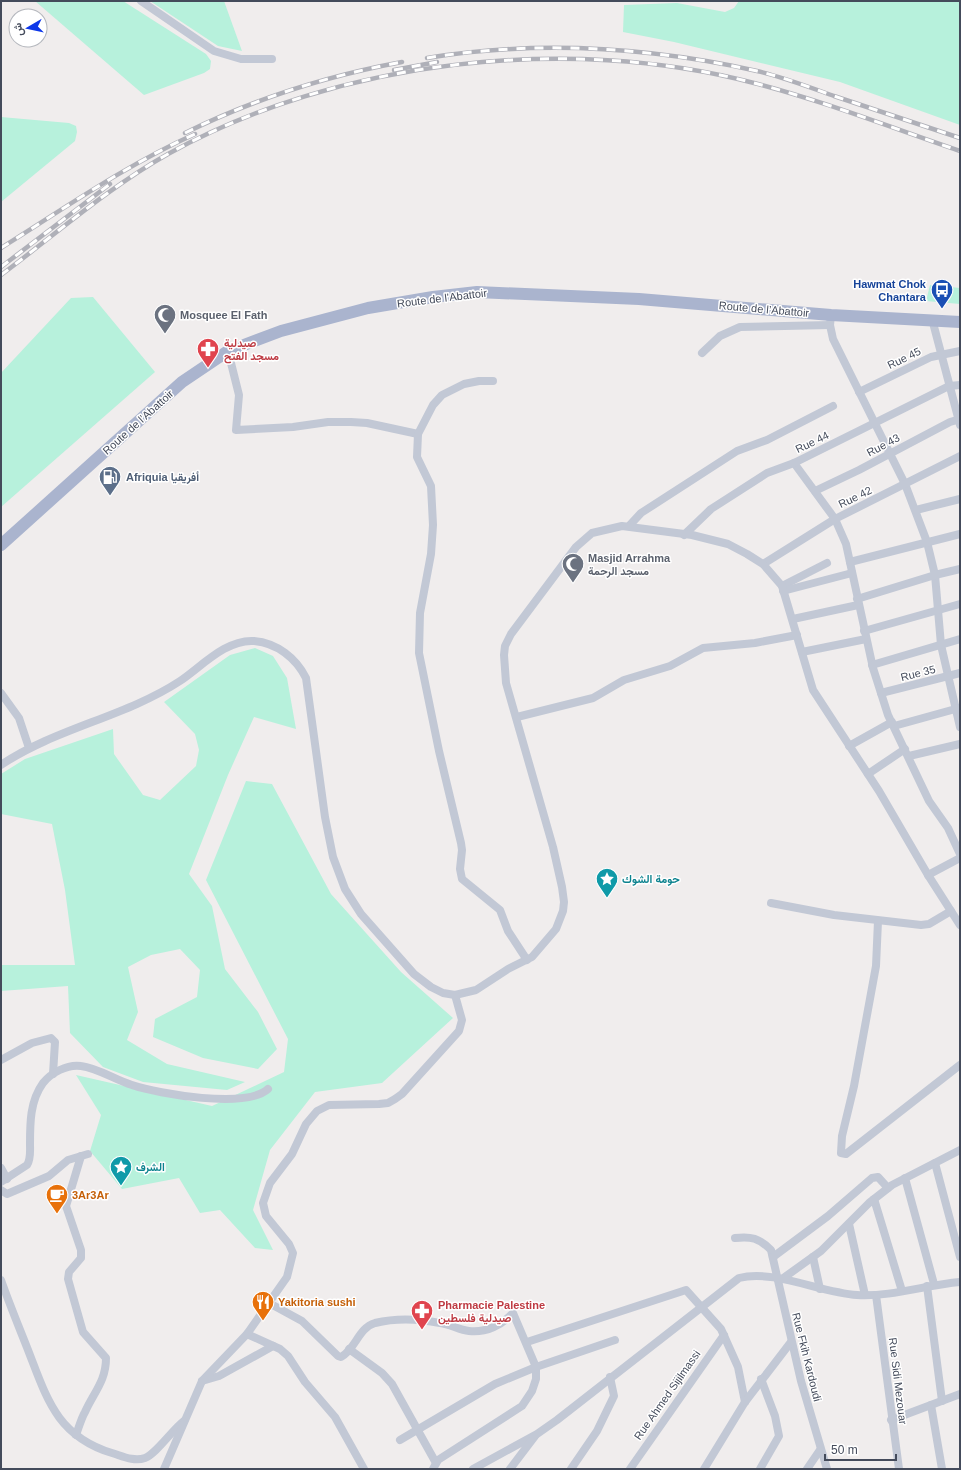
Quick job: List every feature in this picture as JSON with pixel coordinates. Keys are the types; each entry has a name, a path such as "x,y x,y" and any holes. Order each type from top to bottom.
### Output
{"main road":[{"name":"Route de l’Abattoir","path":"1,545 182,382 228,351 281,331 368,308 433,297 477,292 639,299 830,320 932,319 960,322"}],"street":[{"path":"141,1 214,51 241,59 272,59"},
{"path":"932,319 959,421"},
{"path":"702,353 720,336 740,327 830,320 833,339 891,453 916,510 927,542 935,575 941,645 958,709 960,726"},
{"path":"228,351 239,395 236,430 293,427 328,422 351,422 367,423 418,434"},
{"name":"Rue 45","path":"859,392 925,360 942,354 960,351"},
{"path":"493,382 479,381 464,384 442,395 433,405 418,434 417,457 431,486 433,525 430,561 420,613 419,653 439,751 461,842 462,850 460,869 462,879 467,885 500,910 508,931 527,960"},
{"name":"Rue 44","path":"684,535 711,509 767,473 794,462 876,423 949,386 960,385"},
{"path":"629,526 641,513 737,450 767,440 832,406"},
{"name":"Rue 43","path":"815,491 959,421"},
{"name":"Rue 42","path":"763,564 835,519 960,456"},
{"path":"794,462 835,519 846,544 872,665 881,693 893,724 929,801 948,828 960,854"},
{"path":"916,510 960,499"},
{"path":"1,764 30,748 154,697 216,655 234,645 253,641 269,645 288,654 299,664 306,678 325,816 333,857 345,889 361,914 414,974 431,987 443,993 455,995 476,990 508,969 527,960 556,929 564,902 554,847 506,683 504,664 505,646 511,634 551,579 585,538 592,533 601,529 629,526 707,538 728,544 763,564 783,588 813,690 868,774 928,875 960,925"},
{"path":"850,562 960,534"},
{"path":"783,588 827,563"},
{"path":"793,619 858,602 935,575 960,569"},
{"path":"783,588 852,573"},
{"path":"802,652 865,635 960,604"},
{"path":"517,717 593,698 624,680 670,666 703,648 755,643 797,635"},
{"path":"872,665 960,639"},
{"name":"Rue 35","path":"881,693 960,673"},
{"path":"1,693 19,718 30,748"},
{"path":"849,746 893,724 958,709"},
{"path":"868,774 907,752 960,744"},
{"path":"928,875 960,858"},
{"path":"771,903 834,915 878,921 929,924 951,911"},
{"path":"878,921 876,966 854,1086 842,1136 841,1153 845,1154 849,1152 960,1066"},
{"path":"164,1469 184,1420 202,1382 247,1334 287,1277 293,1253 289,1244 265,1213 263,1203 270,1183 292,1154 306,1124 320,1109 334,1103 388,1103 402,1094 459,1031 462,1020 455,995"},
{"path":"1,1060 32,1043 51,1038 55,1042 53,1074"},
{"path":"1,1168 4,1180 23,1170 29,1163 32,1107 42,1086 53,1074 64,1069 79,1066 142,1088 231,1100 255,1097 268,1089"},
{"path":"780,1278 813,1257 874,1199 888,1188 960,1150"},
{"path":"1,1190 7,1194 15,1192 49,1176 68,1160 84,1155 66,1206 81,1250 81,1258 69,1272 68,1279 84,1332 106,1358 106,1366 104,1378 85,1412 76,1435"},
{"path":"936,1164 960,1257"},
{"path":"735,1238 757,1238 772,1253 820,1223 872,1178 878,1177 888,1188"},
{"path":"905,1178 931,1285 942,1401"},
{"path":"874,1199 902,1291"},
{"path":"849,1224 865,1295"},
{"name":"Rue Fkih Kardoudi","path":"772,1253 780,1278 791,1342 820,1450 827,1469"},
{"path":"813,1257 820,1289"},
{"path":"473,1469 537,1434 557,1420 610,1377 739,1278 780,1278 820,1289 865,1295 876,1295 931,1285 960,1282"},
{"path":"1,1280 45,1394 55,1412 76,1435 110,1453 140,1459 152,1454 184,1420"},
{"path":"526,1342 684,1290 689,1292 718,1324 724,1335 738,1367 745,1402"},
{"name":"Rue Sidi Mezouar","path":"876,1295 891,1420 899,1469"},
{"path":"269,1304 302,1321 338,1356 342,1356 366,1328 379,1322 430,1322 469,1331 476,1331 497,1326 513,1314 536,1367 535,1382 522,1406 434,1466 418,1429 387,1378 349,1349"},
{"path":"247,1334 273,1346 288,1356 305,1382 327,1406 345,1433 364,1469"},
{"name":"Rue Ahmed Sijilmassi","path":"630,1469 724,1335"},
{"path":"400,1440 475,1394 536,1367 615,1340"},
{"path":"704,1469 745,1402 761,1379 791,1342"},
{"path":"202,1382 219,1376 273,1346"},
{"path":"571,1469 597,1431 614,1396 610,1377"},
{"path":"760,1469 779,1436 775,1416 761,1379"},
{"path":"891,1420 960,1394"},
{"path":"931,1405 942,1469"},
{"path":"510,1469 537,1434"},
{"path":"808,1469 820,1450"}],"green space":[{"path":"35,1 123,1 206,54 211,61 210,69 204,73 144,95 48,12 48,8 43,8"},
{"path":"150,1 224,1 242,51 218,46"},
{"path":"739,1 960,1 960,125 840,82 674,42 623,32 624,5 677,3 725,12 734,8"},
{"path":"1,117 69,123 76,126 77,132 75,141 1,202"},
{"path":"930,285 960,288 960,304 926,301"},
{"path":"93,297 155,372 1,507 1,373 71,298"},
{"path":"255,648 273,656 287,678 296,729 254,717 228,775 189,874 212,906 225,969 258,1012 277,1049 258,1069 203,1058 153,1037 155,1019 197,997 200,970 180,949 151,955 128,967 138,1012 127,1040 167,1064 245,1082 227,1090 143,1082 103,1067 70,1033 68,986 1,991 1,965 75,965 65,890 52,824 1,814 1,774 25,759 113,729 114,754 143,795 160,800 196,766 199,750 195,734 164,702 230,655"},
{"path":"246,781 272,784 331,894 401,972 453,1018 382,1083 315,1092 270,1150 253,1210 273,1250 255,1248 220,1210 200,1213 179,1178 122,1189 90,1151 101,1115 76,1075 212,1106 284,1072 288,1039 206,880"}],"railway":[{"path":"427,58 468,52 551,48 592,49 675,56 757,71 776,76 960,138"},
{"path":"1,275 104,196 146,167 168,154 234,122 305,96 379,77 455,65 531,59 608,60 682,68 780,90 832,106 960,151"},
{"path":"185,133 264,99 291,90 346,74 402,62"},
{"path":"394,70 437,62"},
{"path":"1,248 120,173 169,146 195,134"},
{"path":"1,267 110,184"}],"place":[{"name":"Hawmat Chok Chantara","path":"942,310"},
{"name":"Mosquee El Fath","path":"165,334"},
{"name":"صيدلية مسجد الفتح","path":"208,368"},
{"name":"Afriquia أفريقيا","path":"110,496"},
{"name":"Masjid Arrahma مسجد الرحمة","path":"573,584"},
{"name":"حومة الشوك","path":"607,898"},
{"name":"الشرف","path":"121,1186"},
{"name":"3Ar3Ar","path":"57,1214"},
{"name":"Yakitoria sushi","path":"263,1322"},
{"name":"Pharmacie Palestine صيدلية فلسطين","path":"422,1330"}]}
